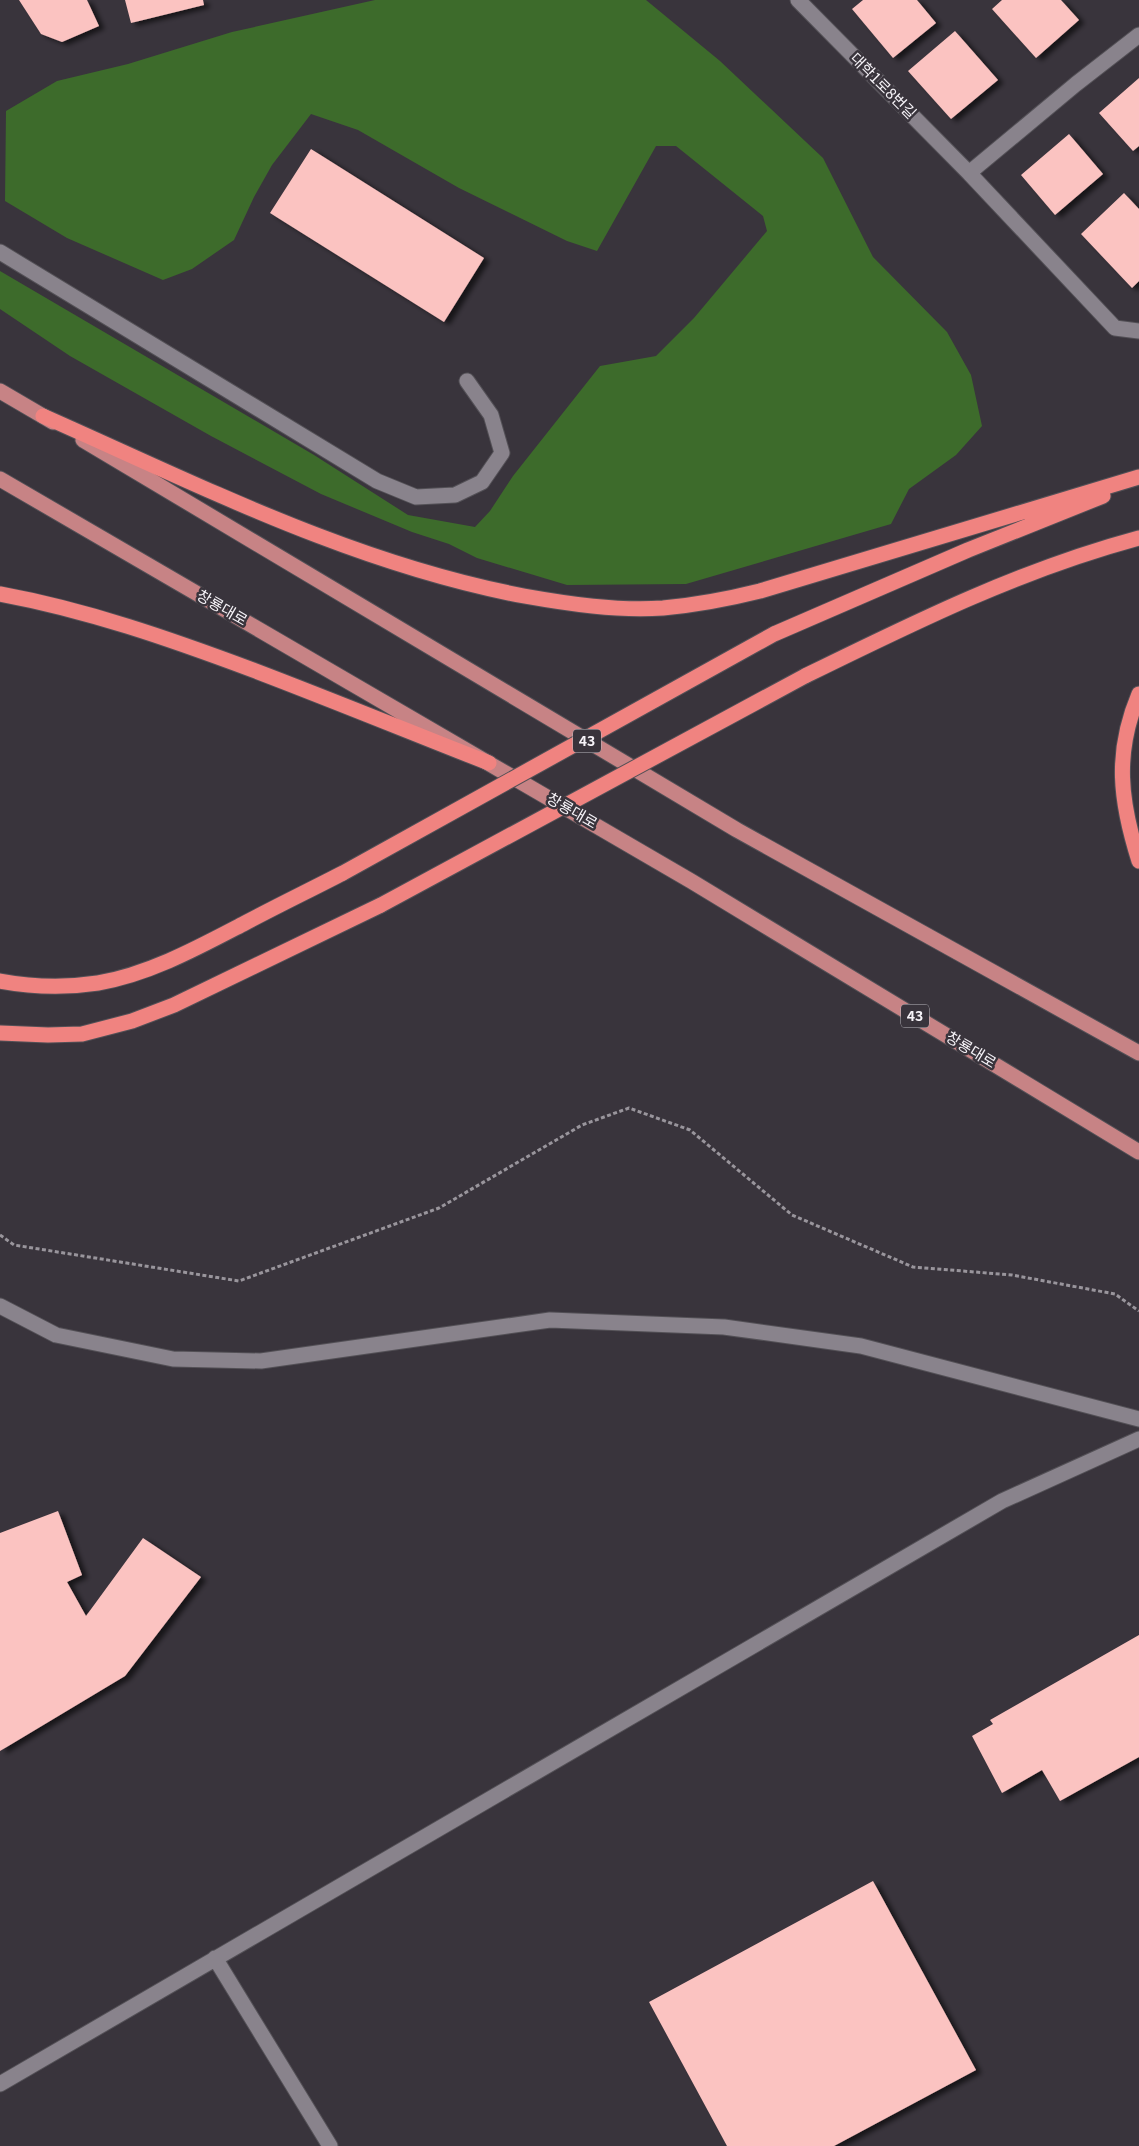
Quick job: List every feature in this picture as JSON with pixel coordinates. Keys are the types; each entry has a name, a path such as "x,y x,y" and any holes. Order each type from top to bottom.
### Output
{"highway":[{"path":"43,416 334,543 420,572 498,591 564,603 607,608 662,608 713,602 760,591 1139,477"},
{"path":"0,981 24,985 62,987 99,983 188,953 343,873 774,634 968,550 1139,482"},
{"path":"0,1033 82,1034 132,1021 174,1005 381,905 805,676 932,613 1013,580 1139,538"},
{"path":"0,594 82,612 146,631 283,682 489,763"},
{"path":"1139,694 1127,727 1122,769 1125,806 1139,861"}],"main road":[{"name":"43","path":"0,391 737,830 1139,1053"},
{"name":"창룡대로","path":"0,479 691,881 1139,1152"}],"street":[{"name":"대학1로8번길","path":"798,0 969,173 1116,328 1139,331"},
{"path":"969,173 1076,84 1139,35"},
{"path":"0,252 377,481 416,497 455,495 482,482 502,453 491,415 467,381"},
{"path":"0,1306 56,1335 183,1359 261,1361 550,1320 724,1327 861,1346 1139,1419"},
{"path":"0,2084 1002,1501 1139,1439"},
{"path":"215,1958 330,2146"}],"path":[{"path":"0,1235 14,1245 239,1280 438,1208 582,1125 629,1108 690,1130 792,1215 913,1267 1012,1275 1115,1294 1139,1311"}],"green space":[{"path":"375,0 646,0 720,61 823,158 873,257 947,332 971,375 982,426 956,455 909,489 891,524 686,584 567,585 477,558 449,544 412,532 321,494 211,436 70,356 0,309 0,271 314,455 408,515 475,527 490,511 513,476 600,366 656,356 694,318 767,231 763,216 676,146 656,146 597,251 567,241 459,188 358,130 311,114 272,165 254,197 234,240 192,269 163,280 67,238 5,201 6,111 57,81 128,64 232,32"}],"building":[{"path":"19,0 87,0 99,26 62,42 41,34"},
{"path":"125,0 203,0 204,5 131,23"},
{"path":"863,0 917,0 936,23 893,58 852,9"},
{"path":"1002,0 1061,0 1079,20 1036,58 992,9"},
{"path":"955,31 998,80 951,119 908,71"},
{"path":"1139,78 1139,146 1133,151 1099,113"},
{"path":"1069,134 1103,174 1055,215 1021,175"},
{"path":"311,149 484,258 444,322 270,213"},
{"path":"1124,193 1139,209 1139,281 1132,288 1081,234"},
{"path":"58,1511 82,1575 67,1582 86,1616 143,1538 201,1577 125,1676 0,1751 0,1533"},
{"path":"1139,1635 1139,1757 1060,1801 1042,1770 1002,1793 972,1736 993,1724 990,1720"},
{"path":"873,1881 976,2070 834,2146 727,2146 649,2002"}]}
